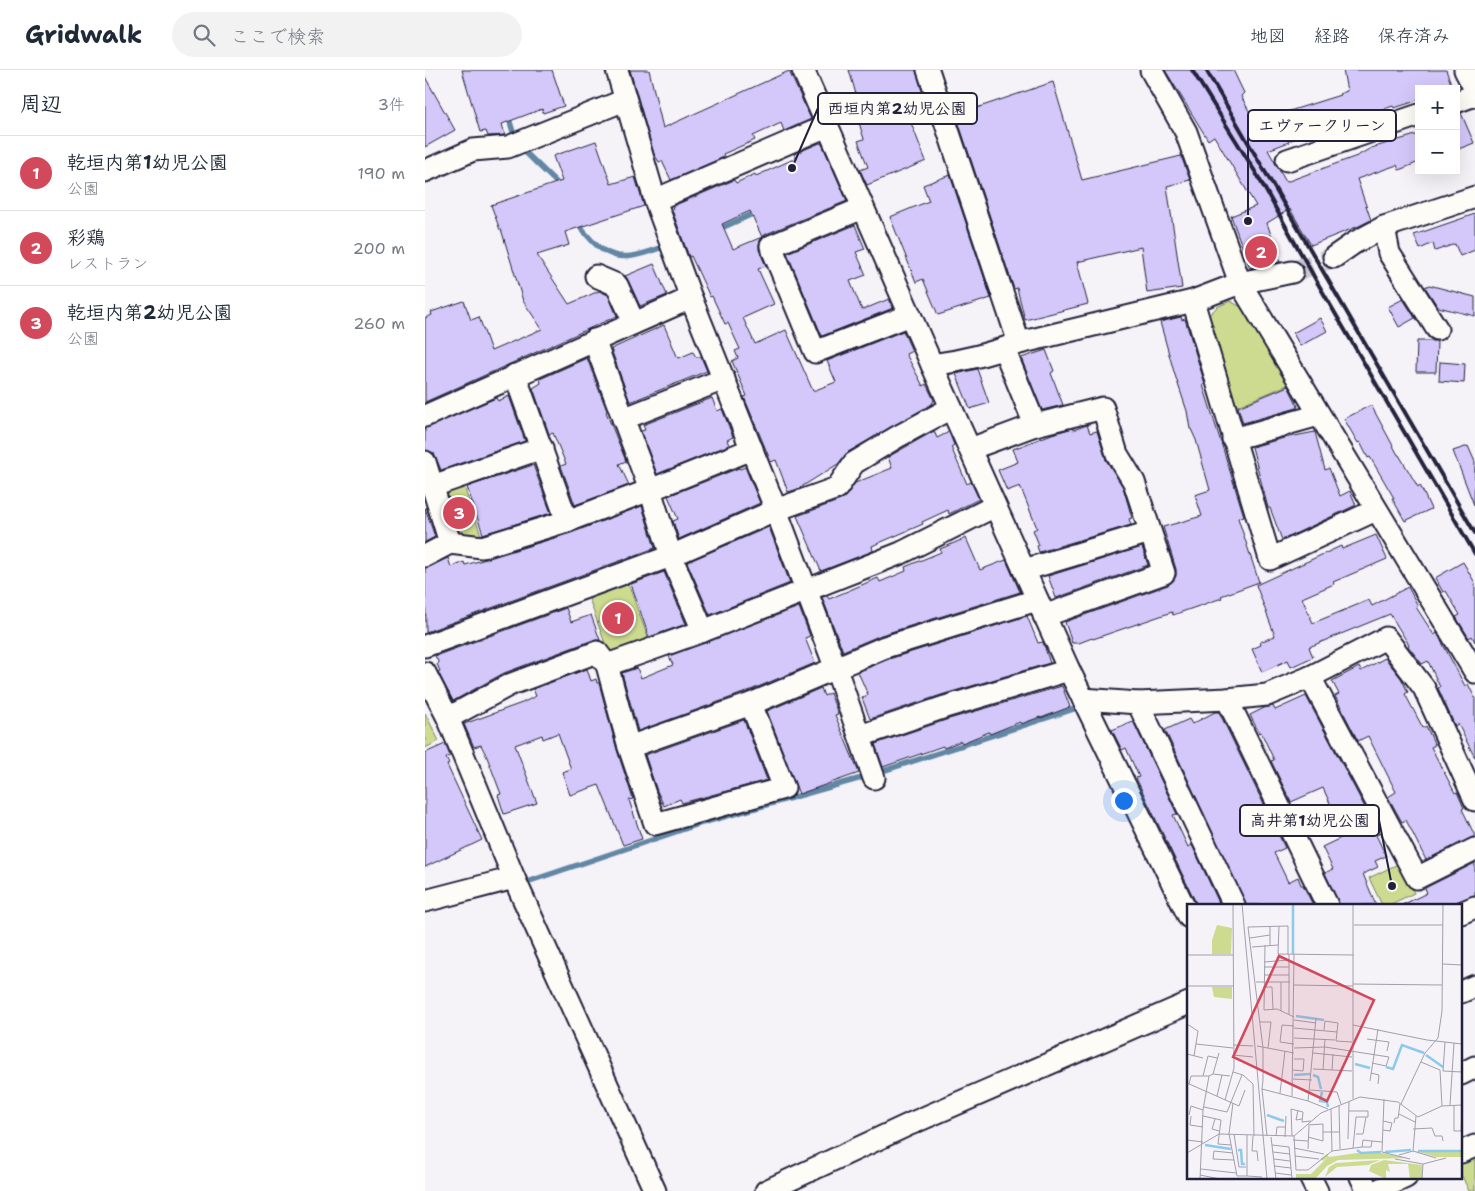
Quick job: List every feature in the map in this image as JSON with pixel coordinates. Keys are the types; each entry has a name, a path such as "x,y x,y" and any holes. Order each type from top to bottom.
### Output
{"street":[{"path":"617,70 655,200 691,298 777,510 873,774"},
{"path":"803,70 910,315 940,364 951,408 978,446 995,506 1069,670 1187,913"},
{"path":"928,70 1035,425"},
{"path":"1151,70 1186,132 1239,283 1376,510 1409,560 1475,672"},
{"path":"1465,70 1475,89"},
{"path":"1460,101 1475,95"},
{"path":"425,171 473,150 508,147 625,100"},
{"path":"1287,160 1415,115"},
{"path":"655,200 827,126"},
{"path":"1334,256 1384,227 1475,197"},
{"path":"863,208 771,246 815,352 910,315"},
{"path":"1384,227 1389,252 1437,329"},
{"path":"940,364 1193,301 1239,283 1292,272"},
{"path":"596,276 617,284 634,323"},
{"path":"425,416 691,298"},
{"path":"1193,301 1270,559 1376,510"},
{"path":"594,340 650,490 671,556 703,630"},
{"path":"515,375 567,521"},
{"path":"623,419 724,379"},
{"path":"425,646 671,556 777,510 837,488 855,463 897,437 951,408"},
{"path":"629,746 751,704 885,648 1041,608 1164,573 1134,482 1117,454 1103,408 1035,425 978,446"},
{"path":"1233,438 1319,415"},
{"path":"433,486 542,448"},
{"path":"425,556 450,543 482,547 567,521 752,449"},
{"path":"425,462 450,543"},
{"path":"607,665 901,553 995,506"},
{"path":"1024,570 1150,532"},
{"path":"1083,699 1139,703 1267,695 1310,678 1386,638 1424,688 1475,800"},
{"path":"448,718 509,685 597,652 607,665 629,746 655,824 784,788 751,704"},
{"path":"860,736 945,707 1069,670"},
{"path":"425,673 448,718 514,878 655,1191"},
{"path":"1310,678 1417,878 1475,849"},
{"path":"1227,699 1327,904"},
{"path":"1139,703 1234,904"},
{"path":"425,901 514,878"},
{"path":"1463,912 1475,907"},
{"path":"1463,991 1475,986"},
{"path":"766,1191 910,1124 1187,1004"},
{"path":"1463,1073 1475,1067"},
{"path":"1463,1151 1475,1146"},
{"path":"1310,1178 1317,1191"},
{"path":"1362,1178 1368,1191"},
{"path":"1376,1191 1404,1178"}],"green space":[{"path":"1230,301 1243,308 1290,384 1235,407 1209,315 1217,307"},
{"path":"462,481 483,541 454,536 437,489"},
{"path":"626,578 650,643 616,655 607,649 587,593"},
{"path":"425,713 439,741 425,748"},
{"path":"1400,863 1414,893 1391,904 1382,904 1369,878"},
{"path":"1475,1154 1475,1191 1469,1191 1463,1178 1463,1159"}],"building":[{"path":"462,70 552,70 564,106 543,113 542,109 502,124 505,135 488,136 486,131 480,132"},
{"path":"630,70 649,70 663,128 789,71 811,119 784,131 781,123 753,136 755,140 723,154 724,157 671,180 662,161 659,162 654,154"},
{"path":"849,70 916,70 924,98 904,105 926,161 867,185 860,170 868,167 858,141 864,139 853,103 858,101"},
{"path":"1165,70 1233,70 1244,93 1241,96 1257,126 1281,117 1280,114 1340,95 1347,91 1343,70 1446,70 1452,85 1415,85 1415,101 1410,103 1394,108 1393,106 1288,141 1268,150 1286,182 1357,156 1371,148 1415,135 1415,164 1399,170 1397,165 1357,179 1371,220 1311,245 1290,209 1267,223 1280,262 1250,268 1231,216 1256,206 1214,136 1208,140"},
{"path":"425,77 455,130 425,147"},
{"path":"1053,82 1082,180 1181,156 1190,180 1167,186 1182,288 1147,293 1141,247 1077,262 1088,304 1025,320 1017,288 1014,289 956,115"},
{"path":"1460,113 1474,143 1460,148 1460,130"},
{"path":"596,141 611,184 635,177 644,206 565,232 569,245 537,255 569,304 599,291 608,295 617,316 425,402 425,318 432,315 431,312 464,301 471,320 479,317 491,351 542,329 523,301 501,229 491,205 562,181 553,156"},
{"path":"820,143 822,144 847,201 766,234 761,238 759,250 766,266 758,269 774,304 743,318 755,344 786,330 813,391 836,382 827,361 903,331 912,351 906,354 923,386 926,384 934,400 932,404 848,452 838,464 798,489 788,492 776,460 771,462 744,397 747,396 732,361 738,358 735,351 740,349 728,323 725,324 712,296 710,297 691,256 689,257 672,210 673,206 734,180 736,183 755,174 756,176 796,158 794,154","holes":["750,211 762,237 733,249 722,224"]},
{"path":"950,175 991,298 938,315 923,279 916,282 890,217 929,201 923,185"},
{"path":"1475,214 1475,250 1460,256 1455,244 1435,251 1433,243 1420,249 1414,235"},
{"path":"855,225 865,249 856,252 866,275 850,281 862,310 889,299 893,308 822,336 787,253"},
{"path":"654,264 667,295 640,306 625,276"},
{"path":"1429,285 1475,297 1475,316 1438,307 1425,287"},
{"path":"1403,299 1415,318 1399,327 1388,307"},
{"path":"1181,317 1182,320 1185,319 1205,384 1203,385 1244,516 1238,518 1259,582 1221,596 1222,598 1173,615 1172,612 1093,639 1072,643 1065,622 1168,585 1173,581 1176,576 1176,569 1163,527 1202,516 1195,495 1210,490 1196,440 1190,429 1187,411 1160,322"},
{"path":"1320,318 1327,331 1300,346 1293,333"},
{"path":"664,325 677,356 679,358 693,352 696,357 701,357 707,371 630,402 611,349"},
{"path":"1417,341 1437,341 1436,372 1416,372"},
{"path":"1046,350 1054,371 1051,373 1063,405 1042,410 1021,358"},
{"path":"587,358 626,461 619,464 629,485 575,505 561,466 566,464 553,433 549,434 533,388 541,383 540,379"},
{"path":"1440,362 1465,364 1464,383 1439,381"},
{"path":"977,369 989,403 970,409 956,374"},
{"path":"1288,386 1298,406 1297,408 1243,423 1238,407"},
{"path":"509,396 525,441 441,470 434,453 425,450 425,428 496,398 498,401"},
{"path":"712,398 717,411 722,409 733,437 727,440 729,445 657,474 641,431 645,430 643,425"},
{"path":"1371,405 1398,455 1418,487 1420,485 1431,509 1405,521 1370,457 1368,458 1360,442 1358,443 1344,419"},
{"path":"1087,425 1090,433 1097,431 1106,460 1123,487 1132,518 1129,519 1131,525 1039,552 1037,546 1039,545 1033,530 1037,528 1020,486 1007,491 998,470 1018,462 1013,449 1052,434"},
{"path":"934,431 937,438 949,432 954,445 951,447 967,484 971,482 979,499 949,514 948,510 922,522 923,524 872,546 873,551 821,571 797,516 841,500 855,483 892,468 888,457"},
{"path":"1315,432 1325,470 1329,468 1340,496 1350,491 1356,505 1282,540 1270,508 1268,508 1252,447"},
{"path":"1468,446 1475,462 1474,505 1453,451"},
{"path":"533,465 551,513 483,534 467,487"},
{"path":"745,467 760,503 679,539 673,521 678,519 668,496"},
{"path":"642,506 655,548 426,632 425,568 448,558 451,567 464,562 465,565 571,533"},
{"path":"425,508 435,537 425,542"},
{"path":"769,527 790,583 710,615 687,562"},
{"path":"1376,535 1387,559 1333,582 1334,584 1302,598 1313,623 1369,600 1372,606 1408,587 1418,606 1416,607 1434,635 1437,633 1465,686 1468,684 1475,698 1475,758 1458,724 1455,726 1428,661 1422,664 1408,646 1390,614 1309,647 1313,657 1291,667 1288,660 1262,672 1252,649 1261,645 1260,642 1275,636 1256,585 1341,546 1342,549"},
{"path":"966,538 980,570 1006,560 1020,592 881,635 843,651 822,597 827,596 829,599 878,578 880,582 906,571 905,567 941,552 940,549"},
{"path":"1142,547 1148,565 1056,598 1048,576"},
{"path":"1463,562 1475,583 1475,642 1472,636 1469,638 1456,617 1460,615 1446,591 1443,592 1435,578"},
{"path":"664,572 686,624 649,637 631,584"},
{"path":"799,607 810,636 805,638 815,663 746,692 638,731 622,673 637,668 641,678 673,665 669,656"},
{"path":"566,608 571,622 591,615 600,640 593,640 504,673 453,701 438,672 440,671 437,664 439,663 435,656"},
{"path":"1027,616 1038,643 1043,642 1050,663 941,695 870,719 862,698 868,695 858,672 889,659"},
{"path":"1385,658 1401,678 1408,692 1405,694 1423,728 1426,726 1435,745 1431,747 1455,793 1457,792 1464,808 1462,809 1475,836 1426,860 1406,820 1402,822 1388,797 1396,792 1368,736 1358,741 1335,696 1339,694 1332,681 1359,667 1361,671"},
{"path":"587,669 591,681 596,679 597,683 599,683 617,750 633,799 629,800 642,839 623,845 599,785 570,795 562,772 571,769 558,733 543,739 542,735 515,745 537,803 504,814 498,795 501,794 487,757 481,745 474,747 464,724 522,703 536,696 533,689"},
{"path":"1062,686 1070,707 1021,724 1020,722 990,734 989,732 962,743 961,741 944,748 943,746 883,767 875,744 949,719"},
{"path":"821,688 824,696 830,693 838,714 835,715 859,773 799,794 767,711"},
{"path":"1306,696 1379,834 1376,835 1386,856 1375,861 1378,867 1363,874 1376,904 1339,904 1325,873 1333,869 1322,847 1345,836 1323,788 1291,802 1271,761 1274,760 1261,732 1259,733 1250,715 1273,706 1275,710"},
{"path":"1215,712 1219,712 1285,848 1274,853 1288,882 1298,877 1312,904 1246,904 1165,730 1189,719 1192,724"},
{"path":"744,720 767,780 682,803 680,799 664,806 645,755"},
{"path":"1133,721 1177,814 1173,815 1188,847 1192,845 1220,904 1197,904 1136,778 1139,777 1126,748 1122,750 1112,730"},
{"path":"445,744 450,756 446,758 449,764 447,765 482,840 425,867 425,753"},
{"path":"1475,863 1475,895 1453,904 1404,904 1427,893 1425,888"}],"waterway":[{"path":"508,115 513,132"},
{"path":"520,147 558,184 560,189"},
{"path":"717,230 757,212"},
{"path":"576,222 596,245 610,254 625,257 633,256 663,247"},
{"path":"521,884 702,823 858,779 1074,709"}],"tunnel":[{"path":"1292,272 1334,257"}],"railway":[{"path":"1192,70 1256,173 1475,554"},
{"path":"1206,70 1475,533"}],"place":[{"name":"西垣内第2幼児公園","path":"792,168"},
{"name":"エヴァークリーン","path":"1248,221"},
{"name":"彩鶏","path":"1261,252"},
{"name":"乾垣内第2幼児公園","path":"459,513"},
{"name":"乾垣内第1幼児公園","path":"618,618"},
{"name":"高井第1幼児公園","path":"1392,886"}]}
